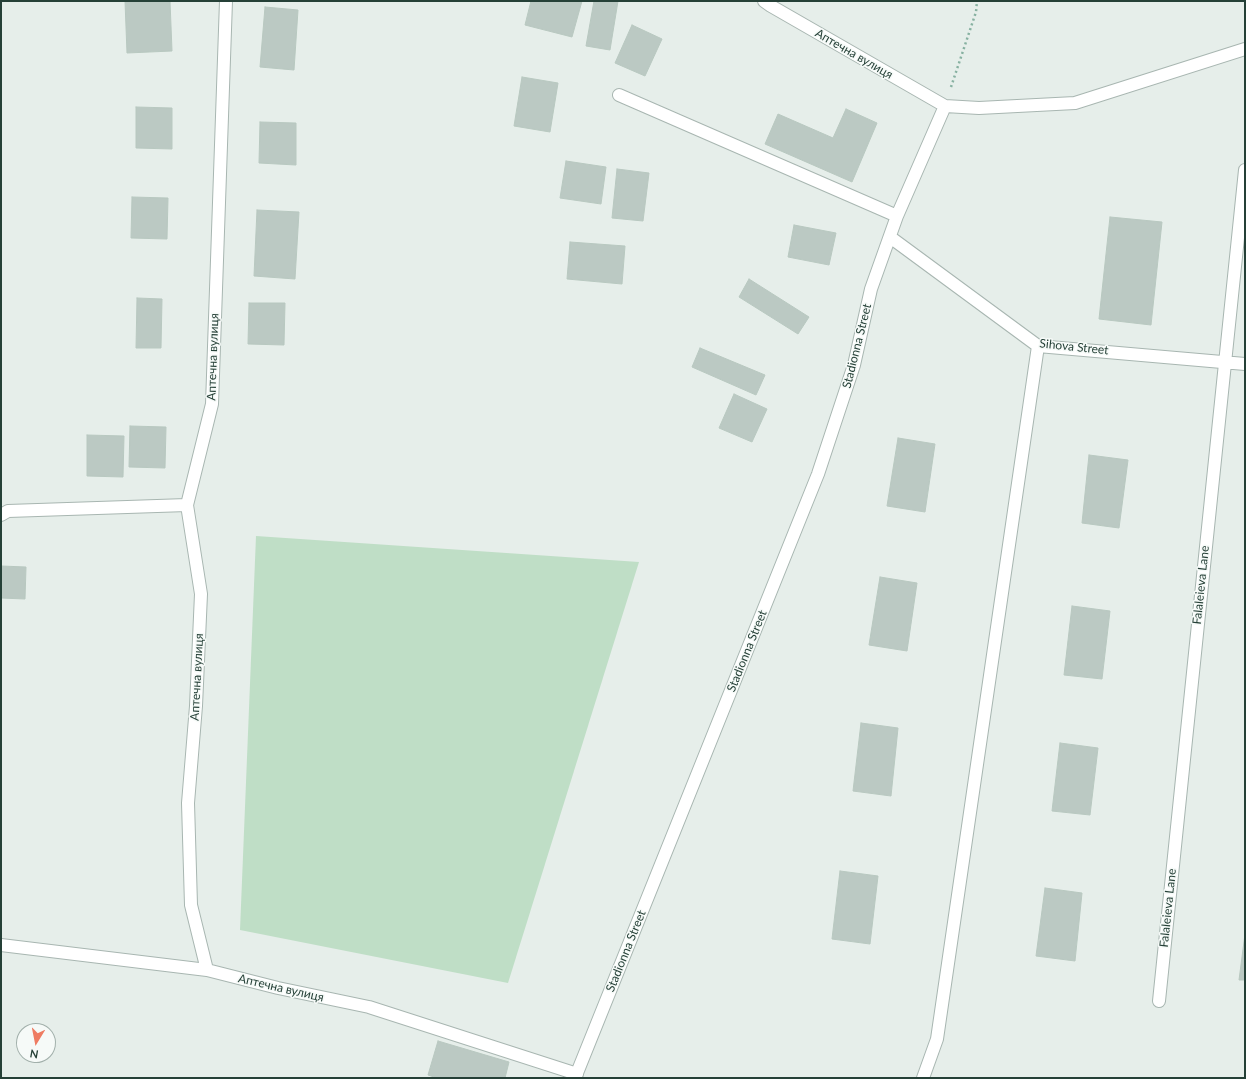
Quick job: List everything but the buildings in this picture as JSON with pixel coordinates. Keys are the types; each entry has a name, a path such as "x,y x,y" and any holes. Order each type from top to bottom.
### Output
{"street":[{"name":"Аптечна вулиця","path":"226,1 212,404 187,505 201,594 196,706 188,803 191,905 207,970 278,988 369,1007 576,1076"},
{"name":"Аптечна вулиця","path":"764,1 945,106"},
{"path":"945,106 978,108 1075,103 1245,49"},
{"path":"619,95 897,216"},
{"name":"Stadionna Street","path":"576,1076 818,474 854,365 871,290 897,216 945,106"},
{"name":"Falaleieva Lane","path":"1159,1001 1224,361 1245,170"},
{"name":"Sihova Street","path":"890,237 1038,346 1245,364"},
{"path":"923,1078 937,1039 1038,346"},
{"path":"1,515 8,512 187,505"},
{"path":"1,945 207,970"}],"path":[{"path":"945,106 976,12 977,1"}],"green space":[{"path":"256,536 639,562 508,983 240,930"}]}
